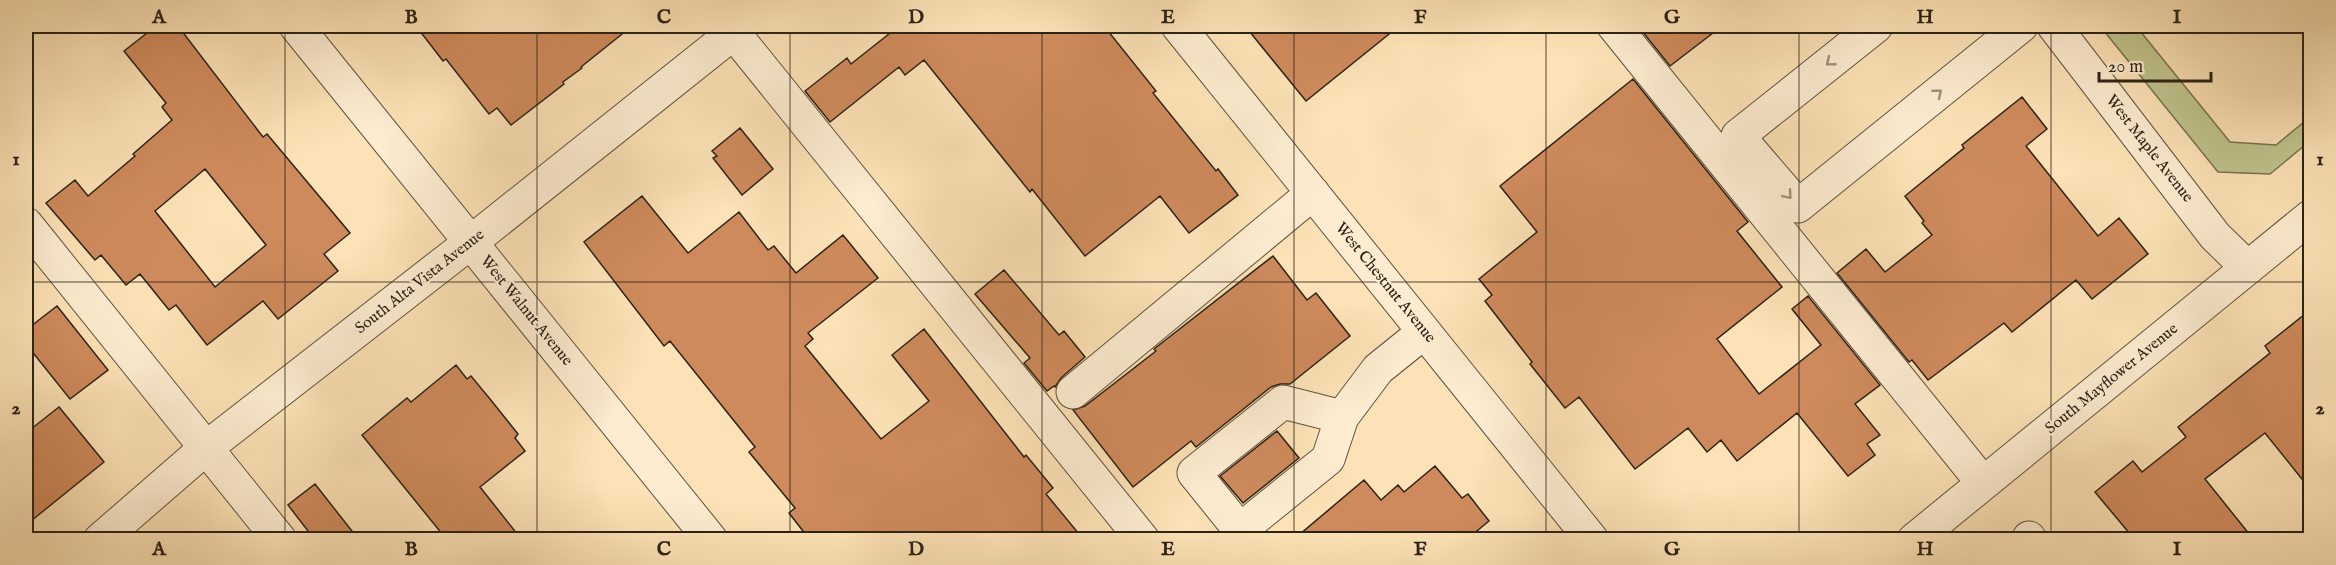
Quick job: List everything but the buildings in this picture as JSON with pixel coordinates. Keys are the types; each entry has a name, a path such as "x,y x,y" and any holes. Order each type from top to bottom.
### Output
{"street":[{"name":"West Walnut Avenue","path":"296,26 711,540"},
{"name":"West Chestnut Avenue","path":"1178,26 1592,540"},
{"path":"1614,26 1983,483"},
{"path":"1876,26 1738,136 1798,206 2021,26"},
{"name":"West Maple Avenue","path":"2054,26 2216,236 2248,268"},
{"name":"South Alta Vista Avenue","path":"100,540 206,448 471,242 735,28"},
{"path":"735,28 1143,540"},
{"path":"1073,392 1313,193"},
{"name":"South Mayflower Avenue","path":"1914,540 2310,217"},
{"path":"26,224 280,540"},
{"path":"1342,417 1378,369 1424,332"}],"green space":[{"path":"2100,26 2136,26 2230,142 2276,145 2310,117 2310,141 2270,174 2218,172"}]}
